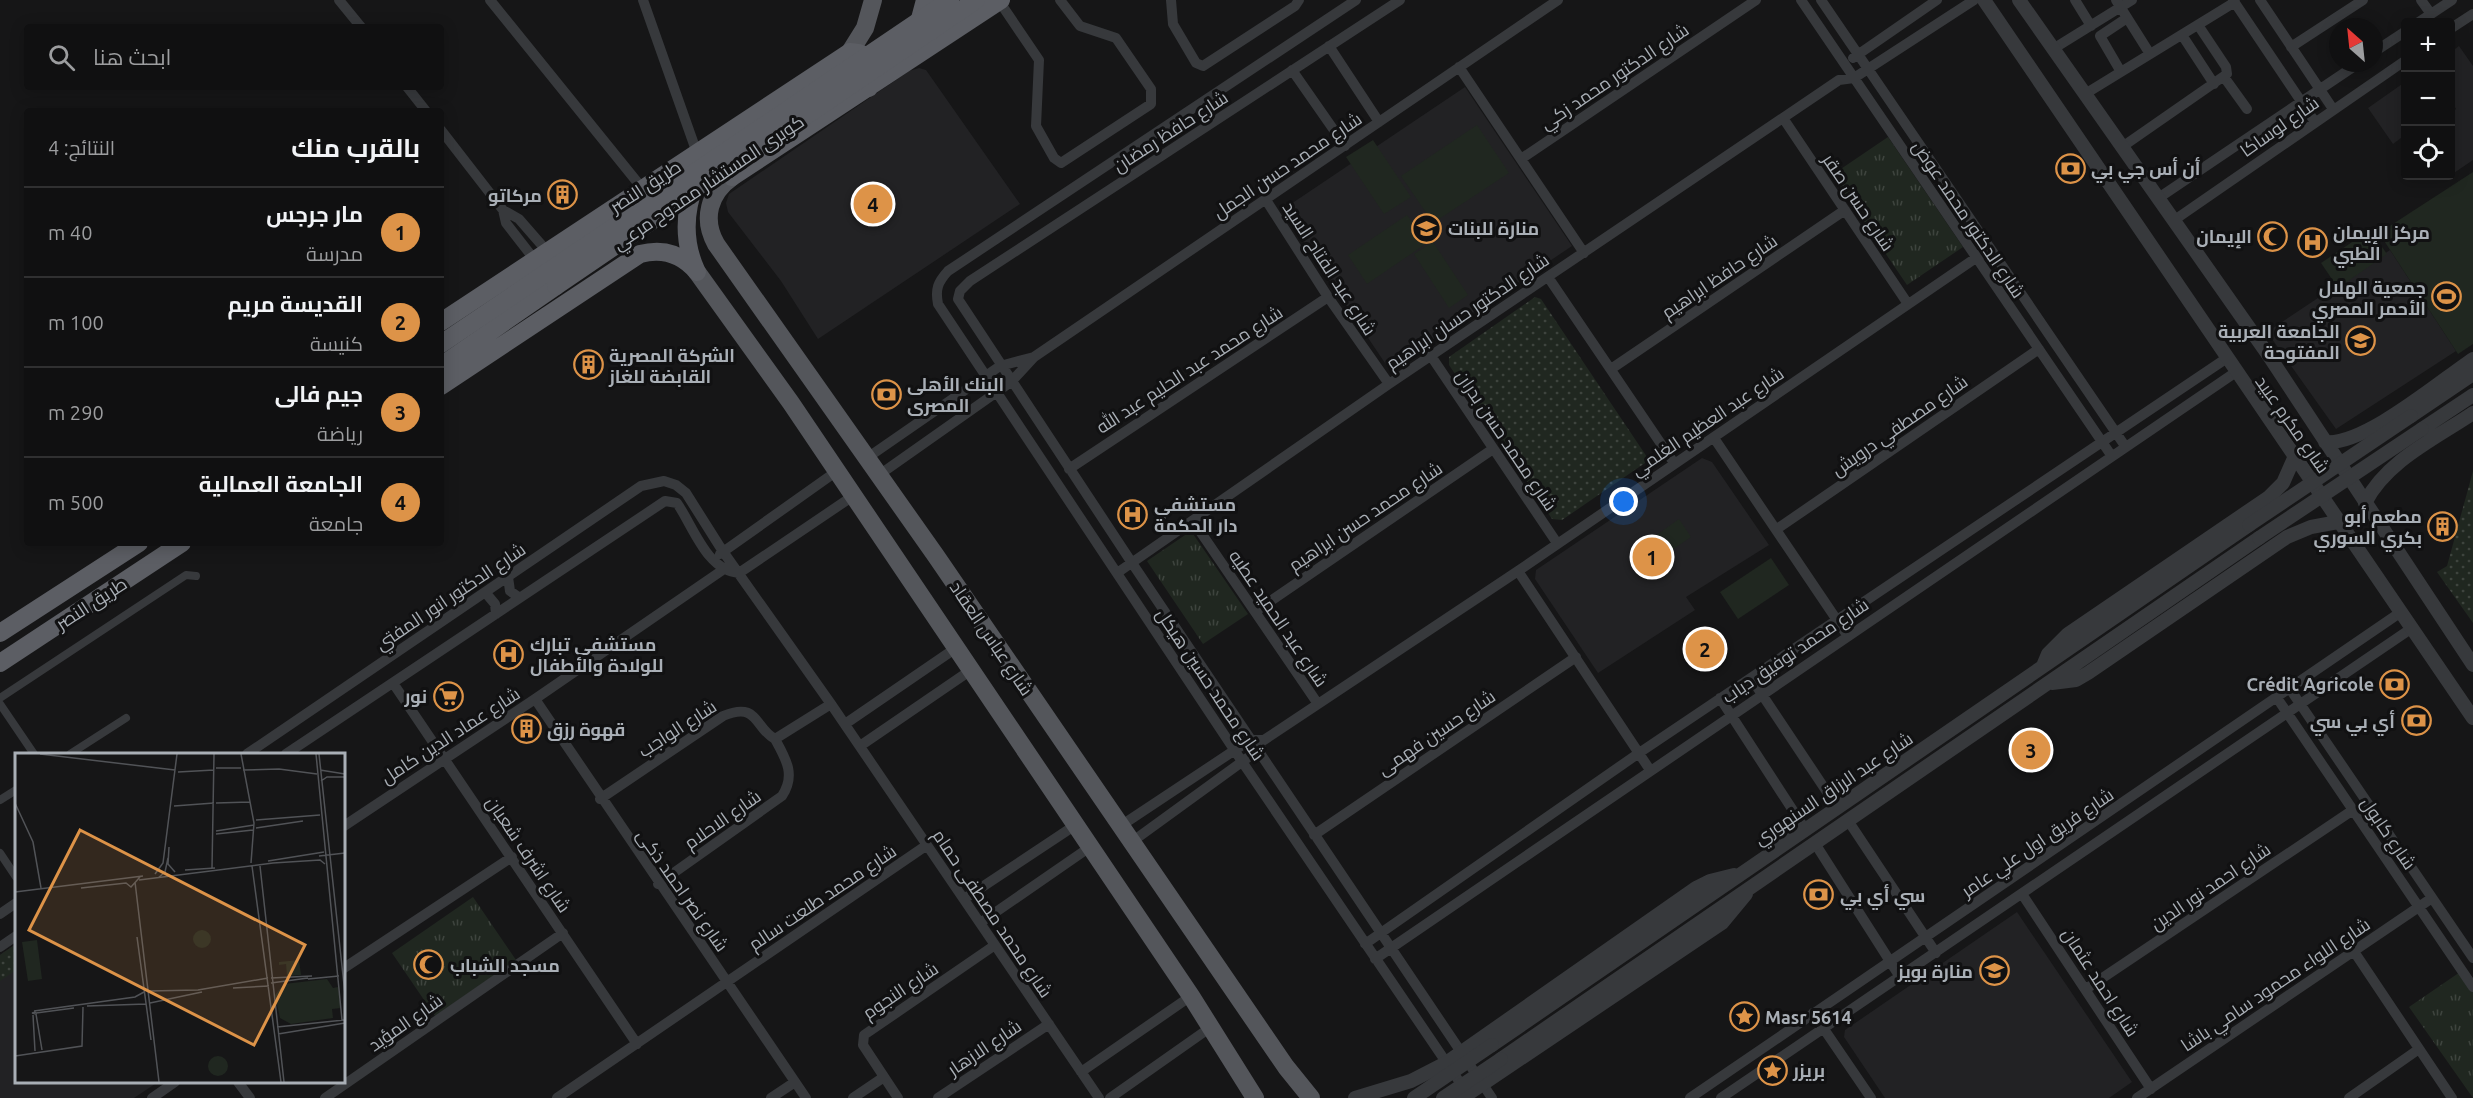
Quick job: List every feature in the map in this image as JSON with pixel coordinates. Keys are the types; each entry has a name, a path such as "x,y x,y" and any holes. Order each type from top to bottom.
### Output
{"highway":[{"path":"872,86 897,63 911,44 925,0"},
{"path":"952,0 964,14 1000,0"},
{"name":"كوبرى المستشار ممدوح مرعي","path":"444,342 952,0"},
{"path":"732,177 872,86 977,8"},
{"name":"كوبرى المستشار ممدوح مرعي","path":"444,364 977,8"},
{"name":"طريق النصر","path":"444,320 540,254 743,124 850,52"},
{"path":"850,52 861,52 871,58 876,68 872,86"},
{"path":"697,272 689,250 686,228 692,192 696,181 743,124"},
{"path":"591,221 606,219 626,229 633,243 632,258"},
{"path":"444,384 632,258 649,252 667,252 684,259 697,272"},
{"name":"طريق النصر","path":"0,633 134,546"},
{"name":"طريق النصر","path":"0,663 177,546"}],"main road":[{"path":"850,52 865,28 873,0"},
{"name":"شارع عباس العقاد","path":"732,177 719,188 711,202 708,219 712,236 1122,825 1286,1067 1311,1098"},
{"name":"شارع عباس العقاد","path":"697,272 854,496 1074,826 1191,996 1255,1098"}],"street":[{"path":"339,0 358,24"},
{"path":"643,0 697,153"},
{"path":"1000,0 1039,60 1036,126 1056,160 1061,163 1150,104 1152,96 1151,89 1116,38 1080,26 1060,0"},
{"path":"1171,0 1173,24 1196,63 1203,66 1285,13 1299,0"},
{"name":"شارع حافظ رمضان","path":"938,284 948,271 964,260 1356,0"},
{"name":"شارع حافظ رمضان","path":"960,291 975,278 1400,0"},
{"name":"شارع محمد حسن الجمل","path":"879,476 1011,382 1034,357 1558,0"},
{"name":"شارع الدكتور محمد زكي","path":"1521,159 1756,0"},
{"name":"شارع الدكتور محمد عوض","path":"1801,0 2111,455"},
{"name":"شارع الدكتور محمد عوض","path":"1821,0 2125,446"},
{"path":"1839,80 1845,64 1937,0"},
{"name":"شارع الدكتور حسان ابراهيم","path":"1117,573 1389,384 1839,80 1854,78 1974,0"},
{"name":"شارع مكرم عبيد","path":"1984,0 2473,718"},
{"name":"شارع مكرم عبيد","path":"2019,0 2325,442 2473,665"},
{"path":"2074,0 2091,26"},
{"path":"2053,49 2091,26 2118,4 2132,0"},
{"path":"2260,0 2333,109"},
{"path":"2291,47 2363,0"},
{"path":"2421,0 2431,14"},
{"path":"2425,18 2452,0"},
{"path":"492,1 642,188"},
{"path":"2085,94 2199,25 2234,1 2315,122"},
{"path":"2118,4 2150,54"},
{"path":"2455,26 2473,14"},
{"path":"2121,72 2100,36 2127,18"},
{"path":"2121,147 2224,77 2226,67 2199,25"},
{"path":"2383,46 2401,34"},
{"path":"2182,35 2214,84"},
{"path":"1329,46 1379,122"},
{"name":"شارع لوساكا","path":"2173,221 2401,63"},
{"path":"1459,67 1584,253"},
{"path":"1292,70 1345,146"},
{"name":"شارع لوساكا","path":"2157,199 2346,72"},
{"path":"2224,77 2247,109"},
{"path":"409,90 424,108"},
{"name":"شارع حسن صقر","path":"1783,118 1908,304"},
{"path":"444,134 504,210 519,219 540,254"},
{"name":"شارع عبد الفتاح السيد","path":"1266,200 1328,297 1389,384"},
{"name":"شارع حافظ ابراهيم","path":"1611,369 1845,210"},
{"name":"شارع عبد العظيم الغلمي","path":"1264,740 1518,571 1989,249"},
{"path":"964,260 975,278"},
{"path":"1548,277 1674,463"},
{"name":"شارع محمد حسين هيكل","path":"938,284 938,304 1234,750 1446,1063 1466,1097"},
{"name":"شارع محمد حسين هيكل","path":"960,291 958,298 961,306 1000,366 1492,1098"},
{"name":"شارع محمد عبد الحليم عبد الله","path":"1069,469 1328,297"},
{"name":"شارع مصطفي درويش","path":"1777,529 2039,349"},
{"name":"شارع محمد حسن بدران","path":"1431,356 1557,543"},
{"name":"شارع محمد حسن الجمل","path":"867,458 1000,366 1034,357"},
{"name":"شارع محمد توفيق دياب","path":"1365,944 1639,753 2115,431 2227,358"},
{"path":"2325,442 2351,439 2380,423 2473,359"},
{"name":"شارع محمد توفيق دياب","path":"1375,959 1731,714 2236,372"},
{"path":"2042,668 2473,374"},
{"path":"2049,683 2473,394"},
{"path":"2365,502 2382,477 2473,413"},
{"path":"2380,423 2379,434 2383,445 2396,455 2408,457"},
{"path":"1714,438 1847,635"},
{"name":"شارع محمد حسن ابراهيم","path":"1256,611 1493,449"},
{"name":"شارع عبد الرزاق السنهوري","path":"1362,1097 1411,1081 1446,1063 1696,888 1724,876 1739,875 2042,668 2048,654 2067,634 2263,501 2283,483 2295,456"},
{"path":"728,566 720,558 722,550 837,471"},
{"name":"شارع الدكتور انور المفتي","path":"248,753 641,486 658,481 676,485 690,498 722,550"},
{"path":"288,753 665,501 677,503 713,560 739,573 854,496"},
{"path":"2263,501 2285,515 2289,526 2287,537"},
{"name":"شارع عبد الحميد عطيه","path":"1193,521 1318,704"},
{"name":"شارع عبد الرزاق السنهوري","path":"1466,1097 1482,1083 1722,923 1742,902 1748,890 2049,683 2076,680 2088,674 2287,537 2311,527 2338,522"},
{"name":"شارع عماد الدين كامل","path":"345,824 535,699 728,566"},
{"path":"1518,571 1650,770"},
{"name":"شارع محمد مصطفى حمام","path":"739,573 845,724 1099,1098"},
{"path":"0,698 186,575 196,576"},
{"path":"508,577 510,591 520,597"},
{"path":"485,592 495,604 496,614"},
{"name":"شارع فريق اول علي عامر","path":"1690,1098 2401,612"},
{"name":"شارع فريق اول علي عامر","path":"1721,1098 2412,628"},
{"path":"845,724 956,648"},
{"name":"شارع حسين فهمى","path":"1314,835 1576,657"},
{"path":"860,746 971,670"},
{"path":"1751,678 1837,807"},
{"name":"شارع اشرف شعبان","path":"393,683 637,1044"},
{"name":"شارع كابول","path":"2290,689 2473,958"},
{"path":"1720,698 1805,829"},
{"name":"شارع كابول","path":"2277,698 2473,987"},
{"name":"شارع نصر احمد ذكى","path":"535,699 600,799 806,1098"},
{"path":"0,704 33,753"},
{"path":"775,739 831,704"},
{"name":"شارع الواجب","path":"600,799 714,721 731,713 749,714 757,718 775,739"},
{"path":"72,753 126,718"},
{"name":"شارع الاحلام","path":"658,884 782,796 789,783 789,769 775,739"},
{"path":"1122,825 1250,740 1264,740 1259,752 1133,841"},
{"path":"0,800 15,791"},
{"name":"شارع احمد نور الدين","path":"2086,989 2353,810"},
{"path":"1849,822 1936,953"},
{"path":"964,900 1074,826"},
{"name":"شارع محمد طلعت سالم","path":"557,1098 927,845"},
{"path":"1816,845 1900,977"},
{"path":"980,923 1089,847"},
{"path":"0,853 15,876"},
{"path":"345,967 512,858"},
{"path":"1414,1098 1739,875"},
{"path":"1443,1098 1748,890"},
{"name":"شارع احمد عثمان","path":"2022,894 2151,1089"},
{"name":"شارع اللواء محمود سامي باشا","path":"2138,1098 2432,898"},
{"path":"0,914 15,904"},
{"name":"شارع المؤيد","path":"325,1098 563,933"},
{"path":"0,947 15,937"},
{"name":"شارع النجوم","path":"884,1077 863,1045 864,1035 995,945"},
{"path":"2353,950 2452,1098"},
{"path":"1081,1072 1191,996"},
{"path":"1813,1014 1871,1098"},
{"name":"شارع الازهار","path":"938,1098 1049,1024"},
{"path":"1110,1098 1211,1027"},
{"path":"2349,1098 2420,1049"},
{"path":"853,1098 884,1077 898,1098"},
{"path":"771,1098 795,1082"},
{"path":"152,1098 174,1083"},
{"path":"239,1083 250,1098"}],"shaded area":[{"path":"2459,46 2473,66 2473,160 2455,172 2456,109 2455,49"},
{"path":"919,68 926,70 1020,204 818,339 781,281 728,212 726,203 729,194 909,71"},
{"path":"2401,85 2401,138 2393,144 2368,108"},
{"name":"منارة للبنات","path":"1465,87 1572,246 1389,369 1282,210"},
{"name":"الجامعة العربية المفتوحة","path":"2390,250 2456,351 2336,429 2267,332"},
{"path":"1702,458 1712,462 1769,545 1686,597 1695,610 1598,673 1535,579 1536,570"},
{"name":"منارة بويز","path":"2017,912 2132,1082 2109,1098 1885,1098 1844,1037 1845,1030"},
{"path":"15,945 15,1083 156,1083 134,1098 0,1098 0,955"}],"green space":[{"path":"1477,125 1509,173 1433,223 1401,176"},
{"path":"1888,137 1963,247 1907,285 1832,175"},
{"path":"1373,140 1411,197 1384,214 1346,157"},
{"name":"جمعية الهلال الأحمر المصري","path":"2473,172 2473,344 2458,354 2379,233"},
{"path":"1407,215 1427,243 1367,284 1348,255"},
{"path":"2370,230 2387,254 2338,288 2321,263"},
{"path":"1433,242 1468,295 1449,308 1414,254"},
{"path":"1535,297 1541,299 1647,457 1645,463 1562,520 1552,519 1449,365 1449,357"},
{"path":"2473,471 2473,623 2437,572 2447,566"},
{"path":"1679,519 1691,537 1656,561 1644,544"},
{"path":"1191,531 1248,614 1203,644 1147,561"},
{"path":"1771,558 1789,585 1738,619 1720,592"},
{"path":"473,897 516,960 435,1016 392,953"},
{"path":"15,945 15,971 0,981 0,955"},
{"path":"2463,970 2473,986 2473,1098 2409,1007"}],"place":[{"name":"أن أس جي بي","path":"2070,168"},
{"name":"مركاتو","path":"563,195"},
{"name":"الجامعة العمالية","path":"873,204"},
{"name":"منارة للبنات","path":"1427,228"},
{"name":"الإيمان","path":"2273,236"},
{"name":"مركز الإيمان الطبي","path":"2312,242"},
{"name":"جمعية الهلال الأحمر المصري","path":"2447,297"},
{"name":"الجامعة العربية المفتوحة","path":"2361,341"},
{"name":"الشركة المصرية القابضة للغاز","path":"588,365"},
{"name":"البنك الأهلى المصرى","path":"886,394"},
{"name":"مستشفي دار الحكمة","path":"1133,514"},
{"name":"مطعم أبو بكري السوري","path":"2443,526"},
{"name":"مار جرجس","path":"1652,557"},
{"name":"القديسة مريم","path":"1705,649"},
{"name":"مستشفى تبارك للولادة والأطفال","path":"509,654"},
{"name":"Crédit Agricole","path":"2395,684"},
{"name":"نور","path":"448,696"},
{"name":"أي بي سي","path":"2416,721"},
{"name":"قهوة رزق","path":"526,729"},
{"name":"جيم فالى","path":"2031,750"},
{"name":"سي أي بي","path":"1819,895"},
{"name":"مسجد الشباب","path":"429,965"},
{"name":"منارة بويز","path":"1994,971"},
{"name":"Masr 5614","path":"1744,1017"},
{"name":"بريزر","path":"1772,1070"}]}
